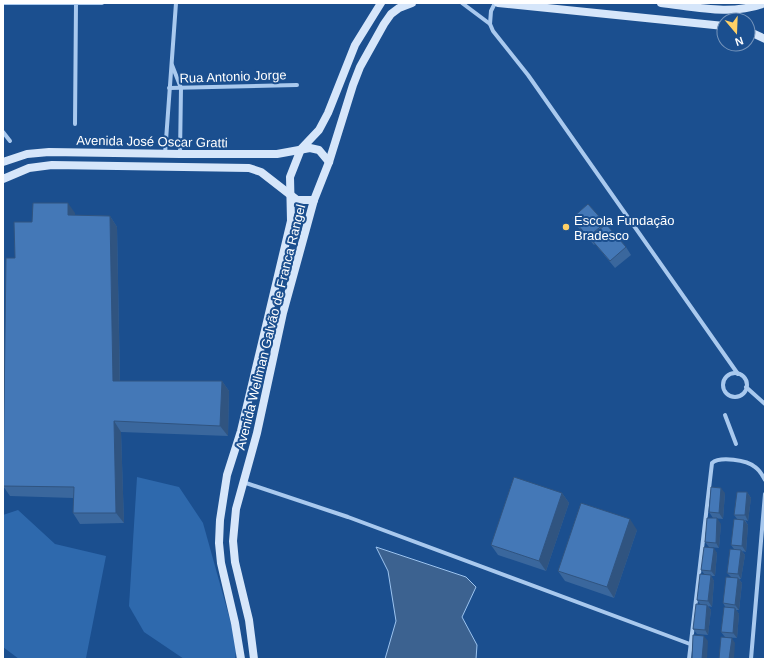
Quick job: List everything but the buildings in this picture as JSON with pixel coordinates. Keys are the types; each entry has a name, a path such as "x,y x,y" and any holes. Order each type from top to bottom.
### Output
{"main road":[{"name":"Avenida Wellman Galvão de Franca Rangel","path":"241,659 235,623 221,563 219,543 220,520 227,475 241,431 291,221 290,177 301,149 319,130 328,113 355,45 381,3"},
{"name":"Avenida Wellman Galvão de Franca Rangel","path":"254,659 249,620 235,562 233,541 236,509 257,433 283,313 314,200 329,162 353,85 370,48 391,14 412,3"},
{"path":"498,3 716,25"},
{"path":"661,3 733,10 754,8 765,3"},
{"name":"Avenida José Oscar Gratti","path":"3,162 27,154 49,152 277,154 310,148 319,150 329,162"},
{"name":"Avenida José Oscar Gratti","path":"3,178 29,168 52,165 248,168 261,172 291,196"},
{"path":"291,196 302,201 314,200"}],"street":[{"path":"3,3 102,3"},
{"path":"75,124 76,3"},
{"path":"165,154 176,3"},
{"path":"462,3 490,24"},
{"path":"495,3 491,11 490,24 493,31 528,74 738,374 744,378 746,388 765,404"},
{"path":"172,65 181,88 180,154"},
{"name":"Rua Antonio Jorge","path":"169,88 298,84"},
{"path":"3,132 10,141"},
{"path":"738,374 730,374 724,380 723,388 725,392 732,396 736,396 746,388"},
{"path":"725,415 736,444"},
{"path":"689,659 712,463 716,459 723,458 751,464 758,469 765,480"},
{"path":"243,482 348,517 690,644"},
{"path":"751,659 765,494"}],"shaded area":[{"path":"137,477 179,487 203,523 237,645 235,659 184,659 144,632 129,606"},
{"path":"18,510 55,544 106,556 86,658 19,659 3,647 3,515"},
{"path":"376,547 466,577 476,587 462,617 477,645 476,659 385,659 396,621 388,571"}],"place":[{"name":"Escola Fundação Bradesco","path":"566,227"}]}
